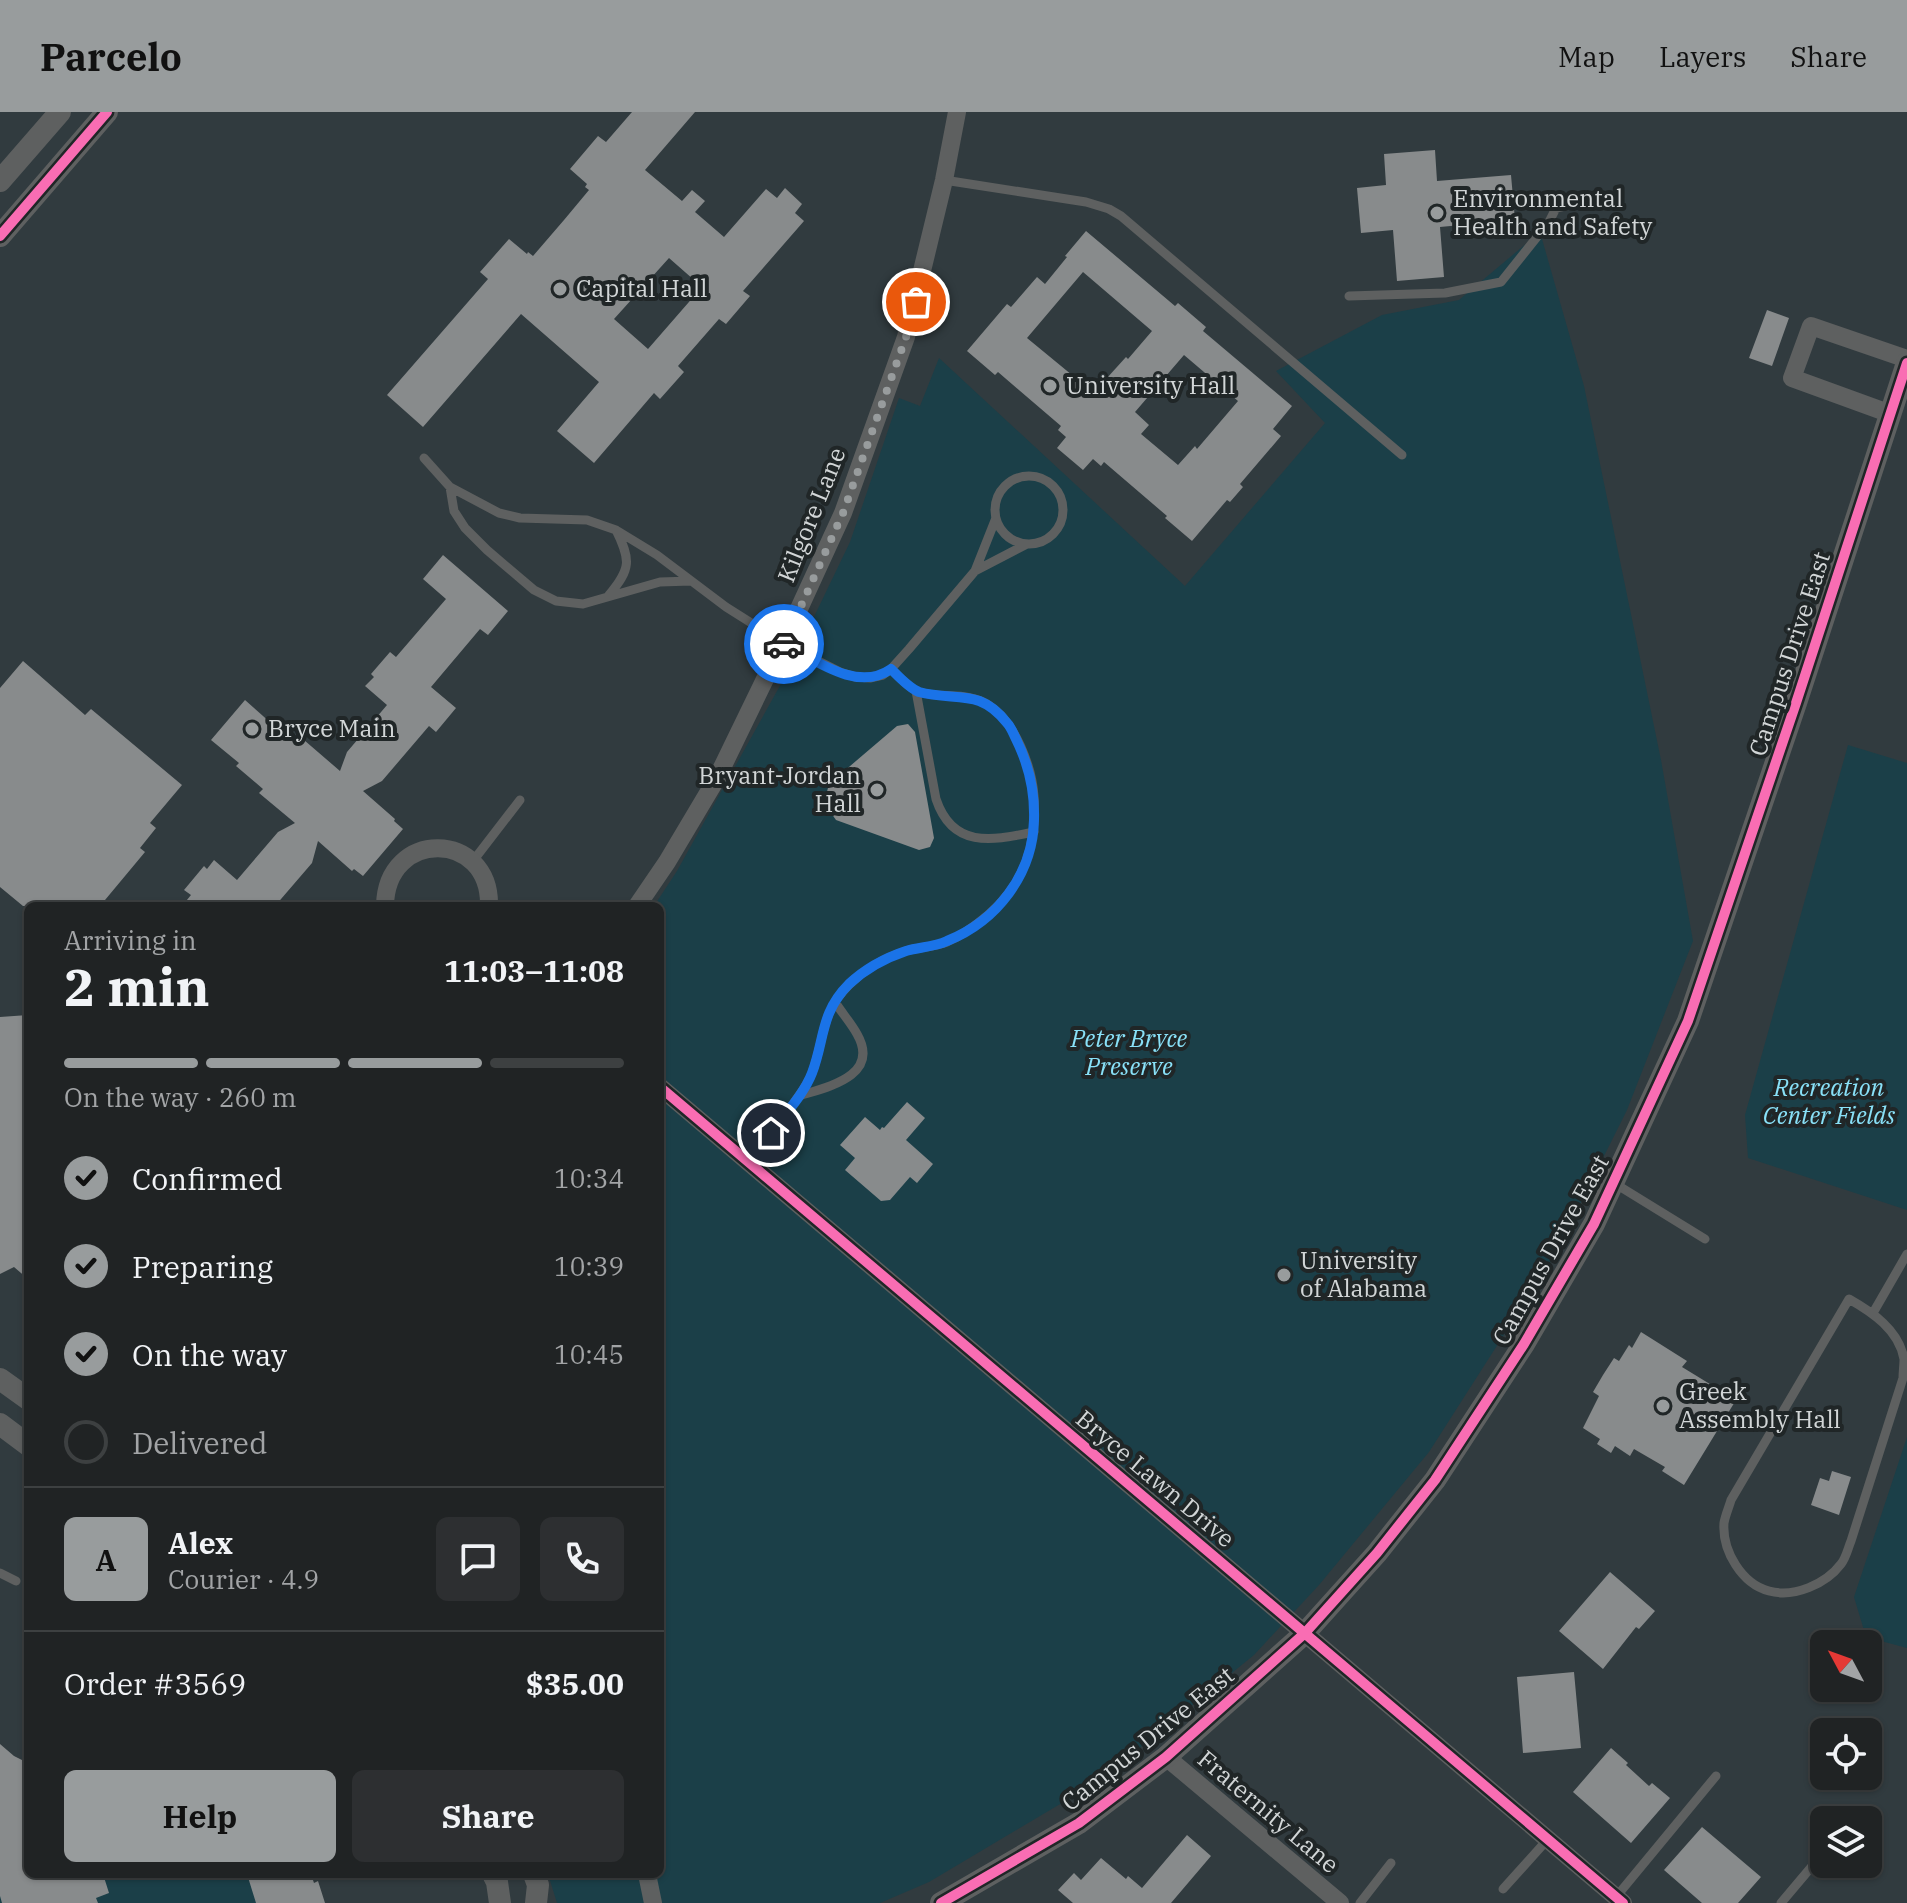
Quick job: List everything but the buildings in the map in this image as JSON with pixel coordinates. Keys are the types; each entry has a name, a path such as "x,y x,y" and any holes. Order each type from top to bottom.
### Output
{"street":[{"path":"0,181 60,112"},
{"path":"0,236 107,112"},
{"name":"Kilgore Lane","path":"640,902 703,803 783,643 843,513 906,337 957,112"},
{"path":"1891,414 1792,378 1811,326 1907,361"},
{"name":"Campus Drive East","path":"944,1902 1079,1823 1166,1757 1305,1633 1377,1553 1435,1480 1524,1344 1594,1224 1688,1021 1907,361"},
{"path":"385,902 386,887 394,870 406,858 422,850 440,848 458,852 473,861 483,873 489,888 489,902"},
{"name":"Bryce Lawn Drive","path":"664,1090 1620,1900"},
{"path":"0,1379 24,1396"},
{"path":"0,1424 24,1442"},
{"name":"Fraternity Lane","path":"1166,1757 1340,1903"},
{"path":"495,1878 500,1903"},
{"path":"535,1878 536,1903"},
{"path":"648,1878 653,1903"}],"lane":[{"path":"944,180 1086,202 1121,216 1402,455"},
{"path":"1349,296 1445,293 1501,282 1549,222 1556,208 1603,198"},
{"path":"424,458 450,487 499,513 520,518 587,520 616,530 783,643 855,677 875,678 891,669 975,571 996,518"},
{"path":"975,571 1027,544 1048,538 1061,521 1061,501 1057,491 1050,483 1031,476 1010,481 997,497 995,508 1000,528 1007,536 1027,544"},
{"path":"450,487 454,511 465,528 534,590 556,601 583,604 660,582 691,581"},
{"path":"606,597 621,581 627,567 626,551 616,530"},
{"path":"747,1161 799,1096 812,1074 822,1030 835,1002 849,985 871,966 906,951 945,943 968,931 1002,903 1016,885 1026,863 1034,832 1033,784 1025,758 1008,724 981,701 916,691 891,669"},
{"path":"916,691 936,799 949,823 966,835 984,840 1034,832"},
{"path":"473,861 520,800"},
{"path":"799,1096 838,1084 851,1076 860,1064 863,1050 858,1035 835,1002"},
{"path":"1614,1183 1705,1239"},
{"path":"1873,1313 1907,1254"},
{"path":"1849,1299 1873,1313 1894,1336 1904,1358 1903,1378 1851,1541 1842,1563 1825,1579 1787,1593 1768,1591 1737,1568 1727,1546 1724,1522 1731,1500 1849,1299"},
{"path":"0,1573 16,1581"},
{"path":"1620,1900 1716,1776"},
{"path":"1503,1889 1548,1839"},
{"path":"1360,1903 1391,1863"},
{"path":"1781,1903 1810,1869"}],"shaded area":[{"name":"University of Alabama","path":"0,112 1907,112 1907,1903 0,1903"}],"green space":[{"name":"Peter Bryce Preserve","path":"1540,232 1584,386 1661,760 1693,941 1627,1110 1553,1258 1429,1452 1319,1585 1254,1655 1099,1781 929,1882 880,1903 557,1903 549,1878 664,1878 664,902 657,902 787,673 850,542 899,398 920,406 939,358 1185,586 1325,423 1276,371 1382,315 1459,300"},
{"name":"Recreation Center Fields","path":"1848,745 1907,763 1907,1210 1748,1158 1745,1115"},
{"path":"1907,1437 1907,1648 1882,1641 1882,1630 1864,1630 1854,1597"},
{"path":"0,1769 24,1859 24,1878 270,1878 278,1903 0,1903"}],"cycle path":[{"path":"0,236 107,112"},
{"path":"941,1903 1079,1823 1166,1757 1305,1633 1377,1553 1435,1480 1524,1344 1594,1224 1688,1021 1907,363"},
{"path":"664,1090 1623,1903"}],"way so far":[{"path":"784,644 843,513 916,302"}],"place":[{"name":"Environmental Health and Safety","path":"1437,213"},
{"name":"Capital Hall","path":"560,289"},
{"name":"University Hall","path":"1050,386"},
{"name":"Bryce Main","path":"252,729"},
{"name":"Bryant-Jordan Hall","path":"877,790"},
{"name":"University of Alabama","path":"1284,1275"},
{"name":"Greek Assembly Hall","path":"1663,1406"}],"route":[{"path":"771,1133 812,1074 822,1030 838,997 871,966 906,951 945,943 968,931 1002,903 1016,885 1026,863 1034,832 1035,809 1033,784 1025,758 1008,724 990,706 967,697 916,691 891,669 875,678 855,677 784,644"}]}
